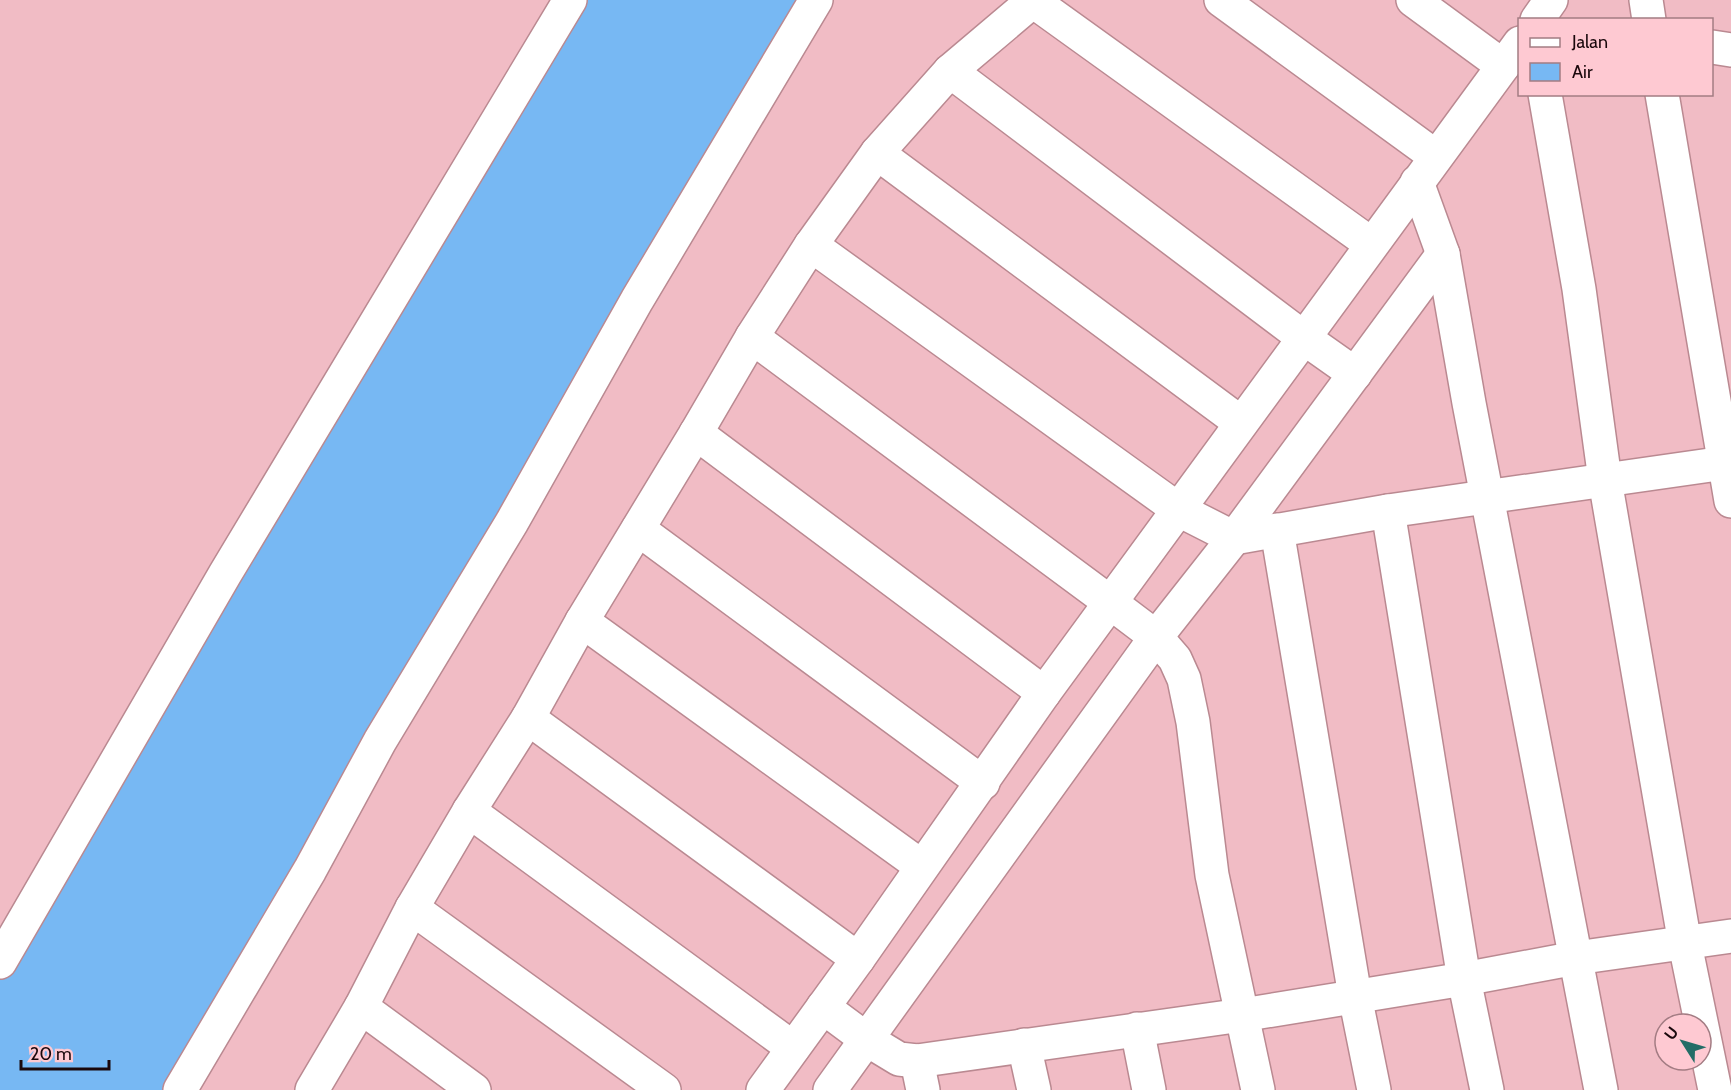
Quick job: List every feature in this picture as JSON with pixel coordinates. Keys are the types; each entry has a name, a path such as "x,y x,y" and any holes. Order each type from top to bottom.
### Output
{"street":[{"path":"0,962 225,574 570,0"},
{"path":"180,1090 310,870 385,732 512,522 632,309 816,0"},
{"path":"312,1090 360,1007 412,908 469,811 528,718 582,621 752,337 811,245 877,153 950,71 1034,0 1371,244"},
{"path":"1221,0 1426,169 1601,1090"},
{"path":"763,1090 858,959 921,866 983,783 1044,693 1511,55 1413,0"},
{"path":"1538,18 1551,0"},
{"path":"1646,0 1650,18"},
{"path":"1713,47 1731,50"},
{"path":"950,71 1355,374"},
{"path":"1545,96 1579,289 1605,480 1685,944 1715,1090"},
{"path":"1662,96 1728,462 1731,501"},
{"path":"877,153 1241,423"},
{"path":"811,245 1179,510 1234,538 1388,511 1728,462"},
{"path":"830,1090 1156,638 1234,538 1443,254"},
{"path":"752,337 1111,603 1156,638 1175,659 1185,679 1193,722 1212,875 1258,1090"},
{"path":"696,433 1044,693"},
{"path":"1388,511 1464,979 1487,1090"},
{"path":"638,529 983,783"},
{"path":"1277,530 1355,996 1374,1090"},
{"path":"582,621 921,866"},
{"path":"528,718 858,959"},
{"path":"469,811 793,1048"},
{"path":"412,908 664,1090"},
{"path":"822,1007 866,1039 899,1059 920,1076 1024,1045 1242,1015 1464,979 1576,958 1731,936"},
{"path":"360,1007 474,1090"},
{"path":"1137,1029 1149,1090"},
{"path":"1024,1045 1034,1090"}],"water":[{"path":"570,0 817,0 178,1090 0,1090 0,962"}]}
